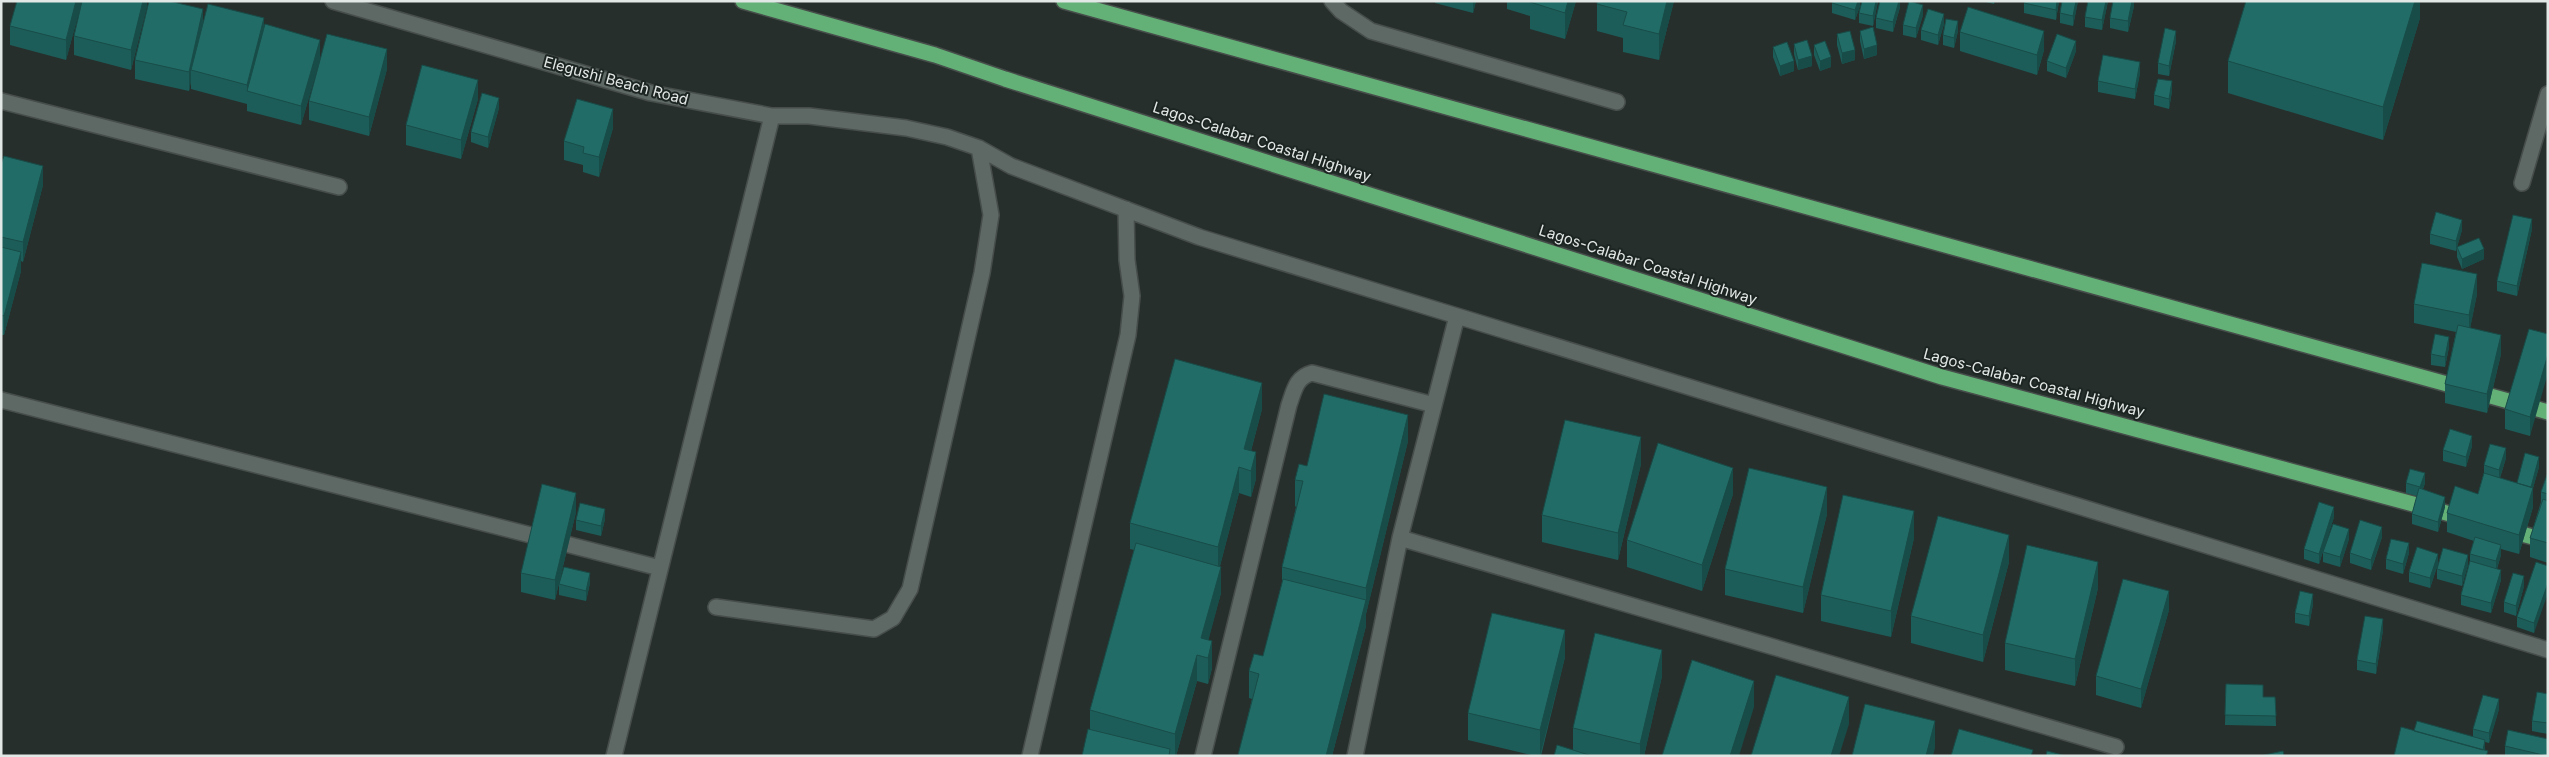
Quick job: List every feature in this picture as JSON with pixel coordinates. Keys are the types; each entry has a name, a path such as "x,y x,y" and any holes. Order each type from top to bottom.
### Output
{"highway":[{"name":"Lagos-Calabar Coastal Highway","path":"743,1 935,54 1005,79 1942,377 2548,541"},
{"path":"1064,1 2548,412"}],"street":[{"name":"Elegushi Beach Road","path":"333,1 651,93 772,116 809,116 906,128 947,137 979,148 1011,166 1198,237 2548,650"},
{"path":"1332,1 1341,10 1371,30 1617,102"},
{"path":"2522,182 2548,94"},
{"path":"1,101 339,187"},
{"path":"614,756 772,116"},
{"path":"716,607 874,629 893,618 902,603 910,589 982,273 991,215 979,148"},
{"path":"1030,756 1128,335 1132,296 1127,260 1126,209"},
{"path":"1355,756 1400,538 1457,316"},
{"path":"1202,756 1289,404 1297,383 1304,376 1312,373 1434,405"},
{"path":"1,400 660,568"},
{"path":"1400,538 2116,747"}],"building":[{"path":"17,1 76,1 66,40 10,26"},
{"path":"82,1 143,1 131,50 74,36"},
{"path":"149,1 169,1 203,9 189,72 135,60"},
{"path":"1530,1 1568,1 1565,13"},
{"path":"1597,1 1667,1 1659,34 1623,25 1627,12 1597,4"},
{"path":"1832,1 1858,1 1855,10 1832,3"},
{"path":"1862,1 1876,1 1873,16 1859,13"},
{"path":"1880,1 1899,1 1893,22 1876,18"},
{"path":"1909,1 1923,5 1916,28 1903,25"},
{"path":"2025,1 2057,1 2056,10 2024,3"},
{"path":"2062,1 2076,1 2073,16 2060,13"},
{"path":"2088,1 2106,1 2102,20 2085,17"},
{"path":"2113,1 2132,1 2128,21 2110,18"},
{"path":"2246,1 2415,1 2383,107 2228,61"},
{"path":"208,4 264,18 247,85 191,70"},
{"path":"1968,7 2044,31 2037,55 1960,32"},
{"path":"1928,9 1944,14 1938,35 1921,30"},
{"path":"1946,19 1958,21 1954,38 1943,35"},
{"path":"265,24 320,40 301,106 247,91"},
{"path":"1873,27 1877,45 1864,49 1860,31"},
{"path":"2165,28 2176,31 2169,66 2158,63"},
{"path":"1850,31 1855,50 1842,53 1837,34"},
{"path":"327,34 387,49 369,117 309,101"},
{"path":"2057,34 2076,41 2066,68 2047,61"},
{"path":"1807,40 1812,56 1798,60 1794,44"},
{"path":"1825,41 1831,57 1820,61 1814,45"},
{"path":"1787,42 1794,61 1780,66 1773,47"},
{"path":"2103,55 2140,62 2135,89 2098,81"},
{"path":"422,65 478,80 461,140 406,125"},
{"path":"2158,79 2172,81 2169,99 2154,95"},
{"path":"482,93 499,98 488,137 471,132"},
{"path":"577,99 613,109 599,157 583,153 584,147 564,141"},
{"path":"4,156 43,166 23,242 1,237 1,164"},
{"path":"2436,212 2462,220 2456,241 2430,234"},
{"path":"2513,215 2532,219 2517,286 2497,281"},
{"path":"2479,238 2484,249 2462,259 2457,247"},
{"path":"1,247 21,252 4,316 1,315"},
{"path":"2422,263 2477,274 2469,315 2414,304"},
{"path":"2458,325 2501,335 2487,394 2445,384"},
{"path":"2529,329 2548,334 2548,354 2530,417 2505,409"},
{"path":"2435,334 2449,337 2445,357 2431,354"},
{"path":"1175,359 1262,383 1244,449 1256,452 1251,471 1239,467 1218,547 1130,523"},
{"path":"1324,394 1408,415 1366,588 1282,567 1303,481 1295,480 1299,464 1307,466"},
{"path":"1565,420 1641,437 1618,533 1542,515"},
{"path":"2450,429 2472,436 2466,457 2443,450"},
{"path":"1658,443 1733,468 1702,565 1627,540"},
{"path":"2490,444 2506,448 2499,470 2484,465"},
{"path":"2525,453 2539,457 2531,487 2517,483"},
{"path":"1749,468 1827,487 1803,587 1725,569"},
{"path":"2410,469 2425,473 2420,487 2406,483"},
{"path":"2548,472 2548,494 2541,492"},
{"path":"2484,473 2533,488 2519,535 2447,513 2455,486 2478,494"},
{"path":"542,484 576,493 555,580 521,573"},
{"path":"2419,488 2445,497 2438,522 2412,514"},
{"path":"1843,495 1914,511 1891,611 1821,595"},
{"path":"2543,499 2548,501 2548,543 2530,538"},
{"path":"2319,502 2334,507 2319,554 2304,549"},
{"path":"580,503 605,509 601,526 576,520"},
{"path":"1938,516 2009,535 1983,635 1911,616"},
{"path":"2360,520 2382,527 2371,560 2350,553"},
{"path":"2333,524 2349,529 2340,557 2323,552"},
{"path":"2475,537 2501,545 2496,561 2470,554"},
{"path":"2391,539 2409,543 2403,564 2386,559"},
{"path":"1136,543 1221,567 1201,638 1212,641 1208,658 1197,655 1175,734 1090,710"},
{"path":"2027,545 2098,562 2075,659 2005,643"},
{"path":"2417,547 2438,554 2430,578 2409,572"},
{"path":"2443,548 2468,555 2462,576 2437,569"},
{"path":"2470,561 2501,570 2491,603 2461,595"},
{"path":"2536,562 2548,566 2548,583 2534,623 2517,617"},
{"path":"564,567 590,573 586,591 559,584"},
{"path":"2513,573 2524,576 2516,606 2504,602"},
{"path":"1283,579 1366,600 1326,756 1238,755 1259,674 1249,671 1254,654 1263,656"},
{"path":"2123,579 2169,591 2141,689 2096,676"},
{"path":"2300,591 2313,594 2309,616 2295,613"},
{"path":"1492,613 1565,630 1540,730 1468,713"},
{"path":"2365,616 2383,619 2376,664 2357,660"},
{"path":"1595,633 1662,650 1640,744 1573,728"},
{"path":"1692,660 1754,681 1730,756 1662,756"},
{"path":"1776,675 1849,697 1831,756 1751,756"},
{"path":"2226,684 2263,685 2263,697 2275,697 2276,716 2225,715"},
{"path":"2537,692 2548,694 2548,723 2532,721"},
{"path":"2483,695 2499,699 2489,733 2473,729"},
{"path":"1865,704 1935,721 1926,756 1852,756"},
{"path":"2417,721 2485,740 2483,750 2414,731"},
{"path":"2401,727 2488,751 2486,756 2394,756"},
{"path":"1088,729 1170,749 1169,756 1082,756"},
{"path":"1959,729 2033,750 2031,756 1951,756"},
{"path":"2508,730 2548,739 2547,756 2505,746"},
{"path":"1557,745 1592,756 1554,756"},
{"path":"2047,751 2066,756 2046,756"},
{"path":"2283,751 2284,756 2260,756"}]}
